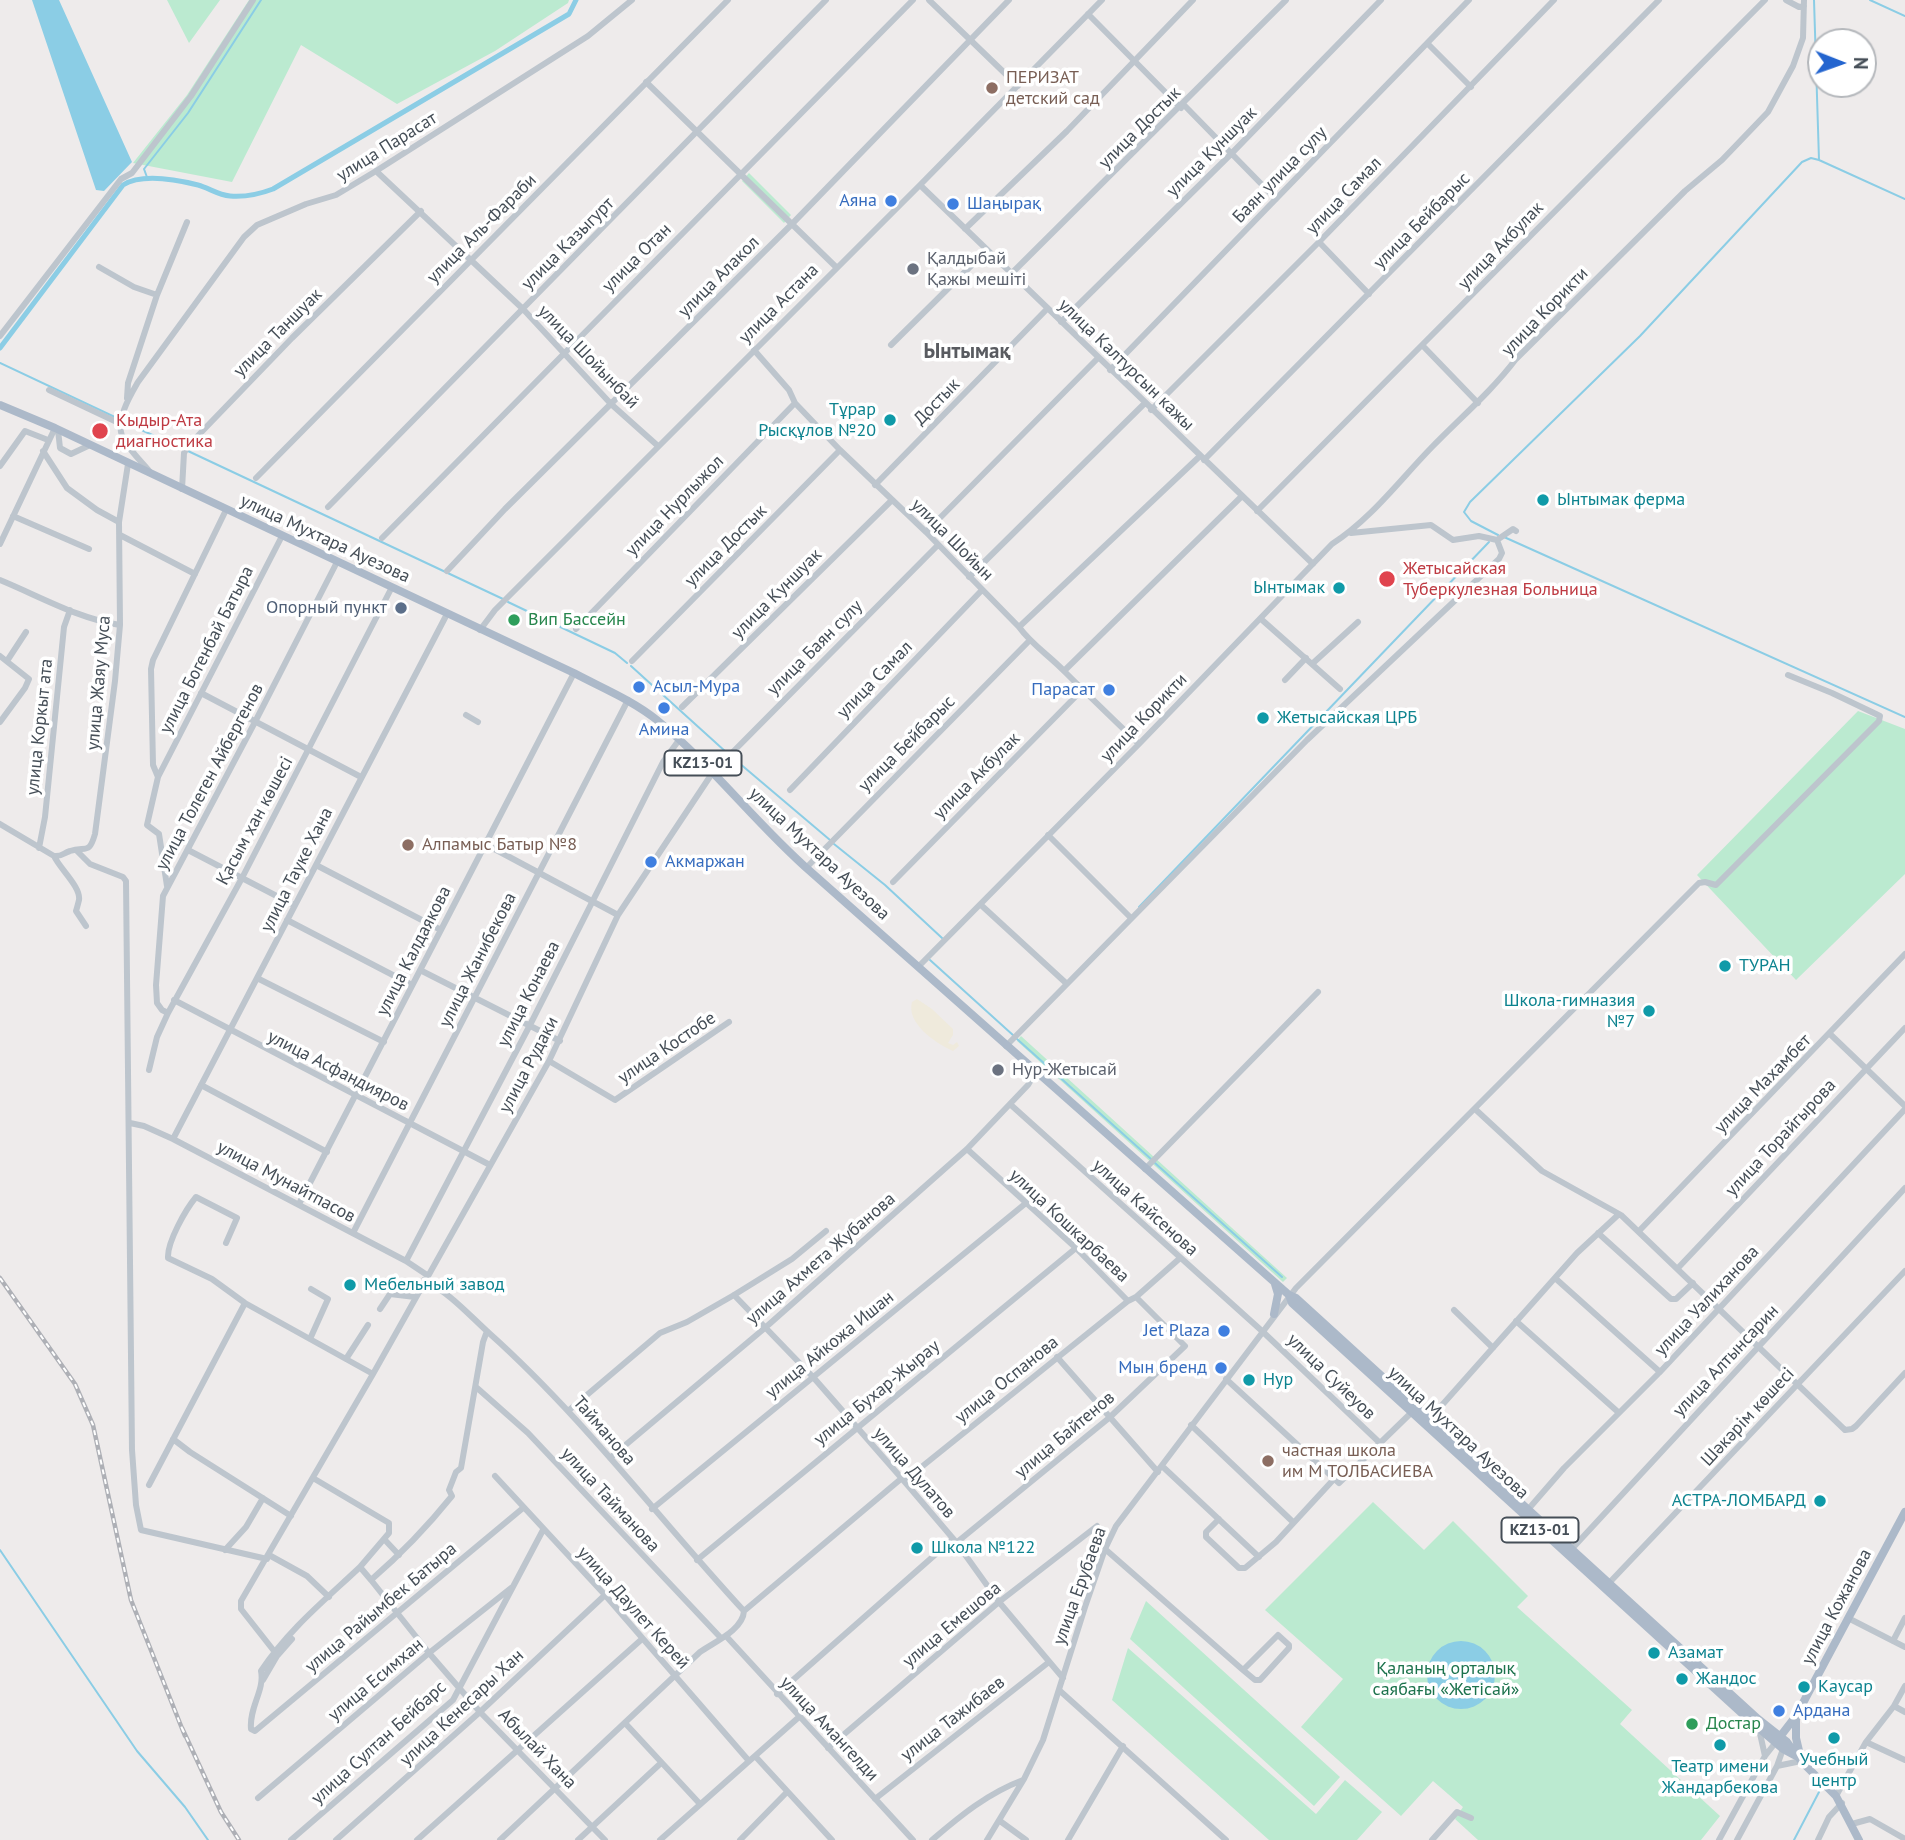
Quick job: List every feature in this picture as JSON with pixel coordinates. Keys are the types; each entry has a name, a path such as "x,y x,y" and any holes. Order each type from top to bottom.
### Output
{"main road":[{"name":"улица Мухтара Ауезова","path":"0,405 57,429 574,673 628,700 656,719 713,772 806,868 922,964 1006,1046 1150,1164 1414,1410"},
{"path":"1274,1281 1278,1294 1274,1314"},
{"name":"улица Мухтара Ауезова","path":"1289,1295 1292,1303 1428,1421 1800,1759 1839,1800 1859,1840"},
{"path":"1274,1314 1286,1308 1298,1308"},
{"name":"улица Кожанова","path":"1782,1742 1905,1512"},
{"name":"улица Мухтара Ауезова","path":"1570,1551 1609,1582 1763,1727"},
{"path":"1763,1727 1795,1721 1800,1759"}],"street":[{"path":"0,336 121,178 132,173 191,96 253,0"},
{"name":"улица Парасат","path":"122,422 127,402 141,377 244,237 257,225 306,204 336,195 376,171 602,25 632,0"},
{"name":"улица Аль-Фараби","path":"256,478 728,0"},
{"name":"улица Казыгурт","path":"328,507 826,0"},
{"name":"улица Отан","path":"382,538 913,0"},
{"path":"929,0 1018,86"},
{"name":"улица Алакол","path":"447,571 505,509 791,225 1009,0"},
{"name":"улица Астана","path":"481,630 504,600 920,185 1101,0"},
{"path":"965,229 1068,131 1193,0"},
{"name":"улица Достык","path":"1012,274 1286,0"},
{"name":"улица Куншуак","path":"1061,322 1231,154 1381,0"},
{"name":"Баян улица сулу","path":"1110,370 1469,0"},
{"name":"улица Самал","path":"1151,410 1555,0"},
{"name":"улица Бейбарыс","path":"1202,458 1369,294 1659,0"},
{"name":"улица Акбулак","path":"1257,511 1765,0"},
{"path":"1786,0 1799,7 1804,3"},
{"name":"улица Корикти","path":"922,964 1332,544 1349,533 1411,472 1431,448 1478,403 1516,359 1768,112 1793,66 1803,38 1804,3"},
{"path":"1088,14 1276,200"},
{"path":"1428,44 1471,87"},
{"path":"646,82 836,267"},
{"name":"улица Шойынбай","path":"376,171 523,309 611,404 658,446"},
{"name":"улица Калтурсын кажы","path":"920,185 1313,564"},
{"name":"улица Таншуак","path":"182,489 186,450 292,338 421,211"},
{"path":"127,402 128,383 157,295 187,222"},
{"path":"1319,242 1369,294"},
{"path":"891,345 987,250"},
{"path":"99,267 134,287 157,295"},
{"name":"Достык","path":"875,485 1048,309"},
{"path":"1423,346 1478,403"},
{"name":"улица Шойын","path":"754,350 789,390 795,403 840,450 926,532 1019,627 1029,641 1139,744"},
{"path":"926,532 1098,358"},
{"path":"132,373 141,377"},
{"path":"49,390 122,422 122,437 153,475"},
{"name":"улица Нурлыжол","path":"576,629 795,403"},
{"path":"969,577 1145,403"},
{"path":"1,538 48,440 57,429"},
{"path":"57,429 60,448 71,454 90,445"},
{"path":"0,466 25,431 48,440"},
{"name":"улица Достык","path":"632,661 840,450"},
{"path":"43,451 67,488 119,522"},
{"path":"1019,627 1202,458"},
{"name":"улица Жаяу Муса","path":"77,851 89,849 95,834 120,625 119,522 128,464"},
{"path":"1064,671 1241,497"},
{"name":"улица Куншуак","path":"682,707 891,500"},
{"path":"167,886 159,834 147,825 158,777 153,765 151,669 226,510"},
{"path":"13,516 89,549"},
{"path":"1349,533 1431,525 1453,540 1479,536 1500,538 1513,529 1516,531"},
{"path":"120,535 195,574"},
{"name":"улица Богенбай Батыра","path":"158,777 282,536"},
{"path":"1006,1046 1307,740 1499,559 1502,553 1500,538"},
{"name":"улица Баян сулу","path":"713,772 938,545"},
{"name":"улица Толеген Айбергенов","path":"168,1013 157,1003 156,985 161,903 167,886 256,722 337,562"},
{"path":"0,580 70,610 106,623 120,625"},
{"name":"Қасым хан көшесі","path":"149,1070 156,1037 174,1000 242,877 392,587"},
{"name":"улица Самал","path":"790,790 982,590"},
{"name":"улица Коркыт ата","path":"39,848 45,817 64,627 70,610"},
{"name":"улица Тауке Хана","path":"173,1139 447,614"},
{"path":"1261,619 1340,689"},
{"path":"1312,664 1358,622"},
{"path":"0,722 25,688 28,677 3,659 26,632"},
{"name":"улица Бейбарыс","path":"806,868 1029,641"},
{"path":"1285,680 1306,658"},
{"name":"улица Калдаякова","path":"299,1204 574,673"},
{"name":"улица Ерубаева","path":"988,1840 1024,1779 1043,1740 1105,1549 1116,1526 1289,1295 1699,883 1717,884 1879,721 1880,716 1788,675"},
{"name":"улица Акбулак","path":"893,882 1082,690"},
{"path":"201,693 361,777"},
{"name":"улица Жанибекова","path":"353,1233 628,700"},
{"path":"466,715 478,722"},
{"name":"улица Конаева","path":"406,1261 530,1025 663,762 679,740"},
{"name":"улица Рудаки","path":"274,1651 240,1605 560,1041 618,915 713,772"},
{"path":"0,824 54,856 77,851 90,863 125,878 132,1450 141,1530 268,1557 307,1576 329,1597"},
{"path":"1048,835 1131,918"},
{"path":"485,844 618,915"},
{"path":"188,850 294,905"},
{"path":"54,856 62,872 74,885 79,900 76,911 86,926"},
{"path":"316,864 441,930"},
{"path":"981,905 1066,983"},
{"path":"287,920 412,985"},
{"name":"улица Махамбет","path":"1639,1231 1905,954"},
{"path":"420,970 560,1041"},
{"path":"257,978 384,1042"},
{"path":"1150,1164 1318,992"},
{"name":"улица Асфандияров","path":"174,1000 490,1165"},
{"name":"улица Костобе","path":"549,1061 615,1100 729,1022"},
{"name":"улица Торайгырова","path":"1678,1268 1905,1028"},
{"path":"1830,1034 1905,1107"},
{"name":"улица Ахмета Жубанова","path":"610,1458 766,1327 967,1149 1028,1085 1034,1075 1033,1067"},
{"path":"201,1085 327,1152"},
{"name":"улица Кайсенова","path":"1011,1105 1262,1331"},
{"name":"улица Уалиханова","path":"1526,1512 1564,1468 1660,1372 1905,1107"},
{"path":"1475,1109 1542,1171 1621,1215 1845,1430 1852,1429 1905,1373"},
{"name":"улица Мунайтпасов","path":"130,1123 173,1139 299,1204 406,1261 425,1278"},
{"name":"улица Кошкарбаева","path":"967,1149 1076,1248 1128,1301 1136,1297 1183,1343"},
{"name":"улица Алтынсарин","path":"1570,1551 1905,1188"},
{"path":"226,1243 237,1218 196,1197 182,1220 167,1255 170,1260 212,1279 245,1303 373,1374"},
{"name":"улица Айкожа Ишан","path":"652,1509 1026,1203"},
{"path":"1428,1421 1555,1278 1618,1215"},
{"path":"568,1411 660,1333 687,1322 792,1259 826,1231"},
{"path":"1598,1233 1671,1299 1676,1299 1693,1283"},
{"name":"улица Бухар-Жырау","path":"697,1560 1076,1248"},
{"path":"1136,1297 1179,1259"},
{"name":"Шәкәрім көшесі","path":"1609,1582 1905,1271"},
{"name":"Тайманова","path":"425,1278 452,1297 568,1411 744,1614"},
{"path":"1555,1278 1660,1372"},
{"path":"310,1339 328,1303 327,1297 311,1289"},
{"path":"380,1309 390,1294 415,1297"},
{"name":"улица Дулатов","path":"734,1294 813,1377 903,1480 955,1541 999,1602 1063,1678"},
{"name":"улица Оспанова","path":"723,1637 744,1614 903,1480 1128,1301"},
{"path":"149,1485 245,1303"},
{"path":"1454,1310 1493,1348"},
{"path":"1516,1321 1618,1412"},
{"path":"346,1359 368,1325"},
{"path":"371,1580 427,1528 452,1496 449,1490 456,1472 461,1468 487,1331"},
{"name":"улица Суйеуов","path":"1262,1331 1381,1444"},
{"name":"улица Байтенов","path":"777,1694 955,1541 1109,1418 1185,1349 1183,1343"},
{"path":"1057,1357 1109,1418 1160,1469 1259,1557"},
{"path":"1226,1379 1337,1481"},
{"name":"улица Тайманова","path":"476,1387 527,1433 723,1637"},
{"path":"1219,1519 1206,1532 1206,1537 1238,1568 1247,1567 1337,1481 1381,1444 1414,1410"},
{"path":"1191,1426 1293,1522"},
{"path":"173,1439 291,1516"},
{"name":"улица Даулет Керей","path":"495,1476 605,1595 675,1677 832,1840"},
{"path":"263,1681 261,1671 274,1651 306,1616 360,1567 390,1529 386,1520 313,1478"},
{"path":"225,1550 246,1527 263,1498"},
{"name":"улица Райымбек Батыра","path":"263,1681 254,1700 251,1716 251,1729 255,1731 523,1508"},
{"name":"улица Емешова","path":"828,1748 999,1602 1097,1526"},
{"name":"улица Султан Бейбарс","path":"291,1840 453,1700 543,1530"},
{"path":"384,1539 399,1555"},
{"path":"1105,1549 1243,1670 1255,1680 1260,1680 1289,1645 1278,1635 1243,1670"},
{"name":"Абылай Хана","path":"360,1567 480,1712 605,1840"},
{"name":"улица Есимхан","path":"258,1798 429,1653 515,1585"},
{"name":"улица Кенесары Хан","path":"336,1840 480,1712 605,1595"},
{"path":"1893,1641 1905,1618"},
{"path":"1850,1619 1905,1647"},
{"path":"500,1840 700,1652 723,1637"},
{"name":"улица Амангелди","path":"723,1637 913,1840"},
{"path":"263,1681 277,1656 292,1639"},
{"path":"417,1840 642,1639"},
{"name":"улица Тажибаев","path":"875,1799 1049,1662"},
{"path":"1818,1840 1866,1742 1894,1706 1905,1686"},
{"path":"1059,1690 1226,1840"},
{"path":"1894,1706 1905,1712"},
{"path":"660,1840 799,1717"},
{"path":"625,1723 700,1804"},
{"path":"1763,1727 1765,1756"},
{"name":"улица Кожанова","path":"1719,1840 1765,1756 1782,1742"},
{"name":"улица Кожанова","path":"1737,1840 1777,1766 1782,1742"},
{"path":"1866,1742 1905,1760"},
{"path":"1068,1840 1123,1745"},
{"path":"1777,1766 1800,1759"},
{"path":"578,1840 661,1763"},
{"path":"932,1840 963,1813 992,1794 1024,1779"},
{"path":"740,1840 787,1792"},
{"path":"1432,1840 1457,1812 1471,1818"},
{"path":"1852,1824 1870,1819 1905,1839"},
{"path":"999,1821 1026,1840"},
{"path":"819,1840 826,1834"}],"green space":[{"path":"167,0 220,0 189,43"},
{"path":"249,0 569,0 495,51 397,104 301,45 232,182 133,163 187,95"},
{"path":"749,173 791,215 784,223 742,181"},
{"path":"1858,711 1905,729 1905,874 1796,980 1697,875"},
{"path":"1021,1036 1287,1278 1283,1282 1017,1041"},
{"name":"Қаланың орталық саябағы «Жетісай»","path":"1373,1502 1424,1550 1453,1521 1528,1596 1517,1607 1632,1710 1620,1724 1720,1816 1701,1840 1478,1840 1455,1819 1463,1807 1433,1781 1401,1816 1301,1727 1343,1679 1265,1610"},
{"path":"1146,1601 1340,1777 1314,1806 1130,1639"},
{"path":"1128,1648 1316,1814 1345,1780 1382,1812 1357,1840 1269,1840 1112,1700"}],"sand":[{"path":"917,999 953,1029 948,1043 953,1045 957,1042 959,1046 953,1051 931,1038 918,1025 911,1010 912,1002"}],"water":[{"path":"32,0 59,0 132,162 104,191 96,190"},
{"path":"1461,1641 1474,1644 1485,1651 1492,1662 1495,1675 1492,1688 1485,1699 1474,1706 1461,1709 1448,1706 1437,1699 1430,1688 1427,1675 1430,1662 1437,1651 1448,1644"}],"waterway":[{"path":"148,180 144,169 188,113 261,0"},
{"path":"0,348 123,185 150,178 198,185 235,196 273,189 569,14 576,0"},
{"path":"1814,0 1819,160"},
{"path":"1870,0 1905,16"},
{"path":"1498,535 1471,521 1464,512 1470,502 1640,336 1802,162 1811,158 1819,160 1905,199"},
{"path":"0,363 119,419"},
{"path":"124,422 183,449"},
{"path":"188,451 503,599"},
{"path":"1504,537 1905,717"},
{"path":"1139,907 1489,542"},
{"path":"508,602 615,653 627,663"},
{"path":"631,666 726,752"},
{"path":"732,757 830,840"},
{"path":"834,844 885,885 942,938"},
{"path":"930,960 1014,1036"},
{"path":"1017,1039 1151,1159"},
{"path":"1155,1163 1282,1277"},
{"path":"0,1550 137,1751 185,1807 208,1840"},
{"path":"1794,1840 1819,1792"}],"railway":[{"path":"0,1278 75,1384 93,1425 131,1600 185,1736"},
{"path":"182,1728 221,1812 239,1840"}],"place":[{"name":"ПЕРИЗАТ детский сад","path":"992,88"},
{"name":"Аяна","path":"891,201"},
{"name":"Шаңырақ","path":"953,204"},
{"name":"Қалдыбай Қажы мешіті","path":"913,269"},
{"name":"Тұрар Рысқұлов №20","path":"890,420"},
{"name":"Кыдыр-Ата диагностика","path":"100,431"},
{"name":"Ынтымак ферма","path":"1543,500"},
{"name":"Жетысайская Туберкулезная Больница","path":"1387,579"},
{"name":"Ынтымак","path":"1339,588"},
{"name":"Опорный пункт","path":"401,608"},
{"name":"Вип Бассейн","path":"514,620"},
{"name":"Асыл-Мура","path":"639,687"},
{"name":"Парасат","path":"1109,690"},
{"name":"Амина","path":"664,708"},
{"name":"Жетысайская ЦРБ","path":"1263,718"},
{"name":"Алпамыс Батыр №8","path":"408,845"},
{"name":"Акмаржан","path":"651,862"},
{"name":"ТУРАН","path":"1725,966"},
{"name":"Школа-гимназия №7","path":"1649,1011"},
{"name":"Нур-Жетысай","path":"998,1070"},
{"name":"Мебельный завод","path":"350,1285"},
{"name":"Jet Plaza","path":"1224,1331"},
{"name":"Мын бренд","path":"1221,1368"},
{"name":"Нур","path":"1249,1380"},
{"name":"частная школа им М ТОЛБАСИЕВА","path":"1268,1461"},
{"name":"АСТРА-ЛОМБАРД","path":"1820,1501"},
{"name":"Школа №122","path":"917,1548"},
{"name":"Азамат","path":"1654,1653"},
{"name":"Жандос","path":"1682,1679"},
{"name":"Каусар","path":"1804,1687"},
{"name":"Ардана","path":"1779,1711"},
{"name":"Достар","path":"1692,1724"},
{"name":"Учебный центр","path":"1834,1738"},
{"name":"Театр имени Жандарбекова","path":"1720,1745"}],"district":[{"name":"Ынтымақ","path":"967,352"}]}
